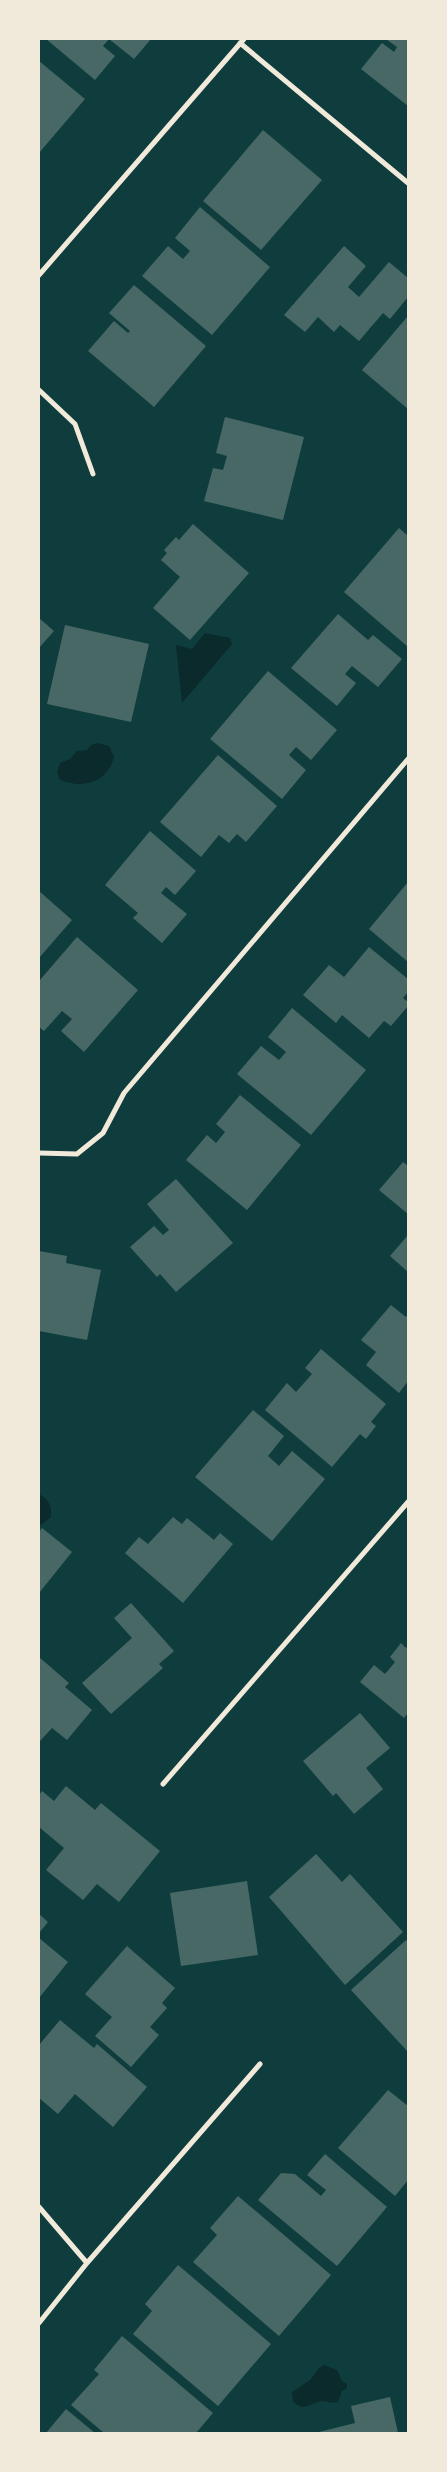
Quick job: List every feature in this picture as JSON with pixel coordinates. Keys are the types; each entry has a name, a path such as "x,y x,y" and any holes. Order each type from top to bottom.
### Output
{"street":[{"path":"39,275 242,41 408,183"},
{"path":"39,390 75,424 93,474"},
{"path":"39,1153 77,1154 103,1133 124,1093 408,759"},
{"path":"163,1784 408,1502"},
{"path":"39,2323 87,2262 260,2064"},
{"path":"39,2207 87,2262"}],"water":[{"path":"205,633 230,638 232,644 182,703 176,645 192,649"},
{"path":"97,743 109,746 114,757 106,773 93,782 86,784 69,783 60,780 57,772 60,763 70,759 77,751 87,750 91,745"},
{"path":"39,1494 49,1504 51,1513 51,1517 41,1525 39,1525"},
{"path":"324,2365 337,2370 342,2381 347,2384 347,2388 342,2391 338,2402 322,2401 304,2407 293,2402 292,2392 310,2380 318,2369"}],"building":[{"path":"46,39 109,39 103,46 115,56 95,80"},
{"path":"109,39 151,39 134,59"},
{"path":"386,39 408,39 408,106 361,69 382,43 394,52 397,47"},
{"path":"39,61 85,99 39,153"},
{"path":"263,130 322,180 261,250 203,201"},
{"path":"200,207 270,267 212,335 142,276 168,246 183,259 190,251 175,238"},
{"path":"344,246 366,266 348,287 359,297 389,262 408,278 408,297 390,319 383,313 359,341 340,325 334,332 318,317 305,332 284,315"},
{"path":"134,285 206,346 154,407 88,351 114,321 128,333 130,331 109,313"},
{"path":"408,316 408,409 362,370"},
{"path":"225,417 304,437 283,520 204,501 213,468 223,470 227,456 216,453"},
{"path":"193,524 249,573 190,640 153,608 180,577 161,560 167,553 164,550 176,537 179,540"},
{"path":"399,528 408,536 407,646 344,592"},
{"path":"338,614 368,640 373,635 402,659 378,687 352,666 345,674 356,683 337,706 291,668"},
{"path":"39,618 54,631 39,648"},
{"path":"65,625 149,644 131,722 47,704"},
{"path":"268,671 337,730 311,760 296,747 289,755 306,770 282,799 210,739"},
{"path":"218,755 277,806 246,842 237,834 229,843 219,835 201,857 160,822"},
{"path":"150,831 196,871 175,895 166,887 161,893 187,914 162,943 133,918 138,913 105,885"},
{"path":"408,882 408,962 369,929"},
{"path":"39,891 72,920 39,958"},
{"path":"77,937 138,990 84,1052 61,1031 72,1019 62,1011 44,1031 39,1027 39,981"},
{"path":"369,947 408,979 408,992 403,998 408,1002 408,1006 391,1026 384,1021 369,1038 342,1015 336,1023 303,995 329,965 344,977"},
{"path":"292,1008 366,1070 311,1135 237,1074 261,1046 279,1060 286,1052 268,1037"},
{"path":"240,1095 301,1145 247,1210 186,1160 207,1135 216,1143 225,1132 216,1124"},
{"path":"403,1162 408,1166 408,1214 379,1190"},
{"path":"176,1179 233,1243 176,1292 160,1274 157,1277 130,1247 154,1226 163,1235 169,1230 147,1204"},
{"path":"408,1235 408,1272 390,1256"},
{"path":"39,1251 67,1256 66,1263 101,1270 87,1340 39,1331"},
{"path":"391,1305 406,1317 408,1314 408,1381 399,1393 366,1365 376,1352 361,1340"},
{"path":"321,1349 386,1404 371,1422 376,1426 366,1439 360,1434 332,1467 265,1410 287,1383 296,1392 312,1374 305,1368"},
{"path":"253,1410 284,1436 268,1456 279,1466 292,1451 325,1479 272,1541 195,1477"},
{"path":"173,1517 182,1524 187,1518 214,1540 220,1533 233,1544 183,1603 125,1553 139,1537 148,1544"},
{"path":"42,1528 72,1552 39,1593 39,1532"},
{"path":"131,1603 174,1651 159,1664 163,1668 111,1714 82,1683 132,1638 114,1618"},
{"path":"401,1643 406,1648 408,1646 408,1713 404,1718 360,1682 374,1665 385,1674 395,1662 390,1657"},
{"path":"39,1657 69,1683 65,1687 92,1710 67,1740 52,1728 39,1740"},
{"path":"360,1713 390,1748 366,1768 383,1789 354,1814 336,1793 333,1796 303,1761"},
{"path":"66,1786 95,1810 101,1803 160,1851 119,1902 97,1884 83,1900 46,1870 64,1848 39,1827 39,1795 42,1791 54,1801"},
{"path":"316,1854 342,1882 350,1874 403,1932 345,1985 269,1897"},
{"path":"247,1881 258,1955 181,1966 170,1893"},
{"path":"39,1914 48,1922 39,1933"},
{"path":"39,1938 68,1962 39,1998"},
{"path":"406,1940 408,1942 408,2052 351,1990"},
{"path":"127,1946 175,1988 162,2003 167,2008 150,2027 159,2035 131,2067 95,2036 112,2017 85,1994"},
{"path":"60,2020 94,2048 97,2044 147,2087 113,2127 75,2094 58,2114 39,2098 39,2045"},
{"path":"388,2090 408,2106 408,2180 395,2196 338,2148"},
{"path":"325,2154 387,2207 337,2266 258,2200 281,2173 295,2174 321,2196 326,2190 307,2175"},
{"path":"238,2196 331,2275 279,2336 193,2262 217,2235 210,2228"},
{"path":"178,2265 271,2344 218,2406 133,2334 152,2311 145,2304"},
{"path":"122,2336 213,2413 196,2433 104,2433 71,2405 99,2374 94,2370"},
{"path":"390,2397 398,2433 315,2433 355,2423 351,2406"},
{"path":"66,2409 95,2433 46,2433"}]}
